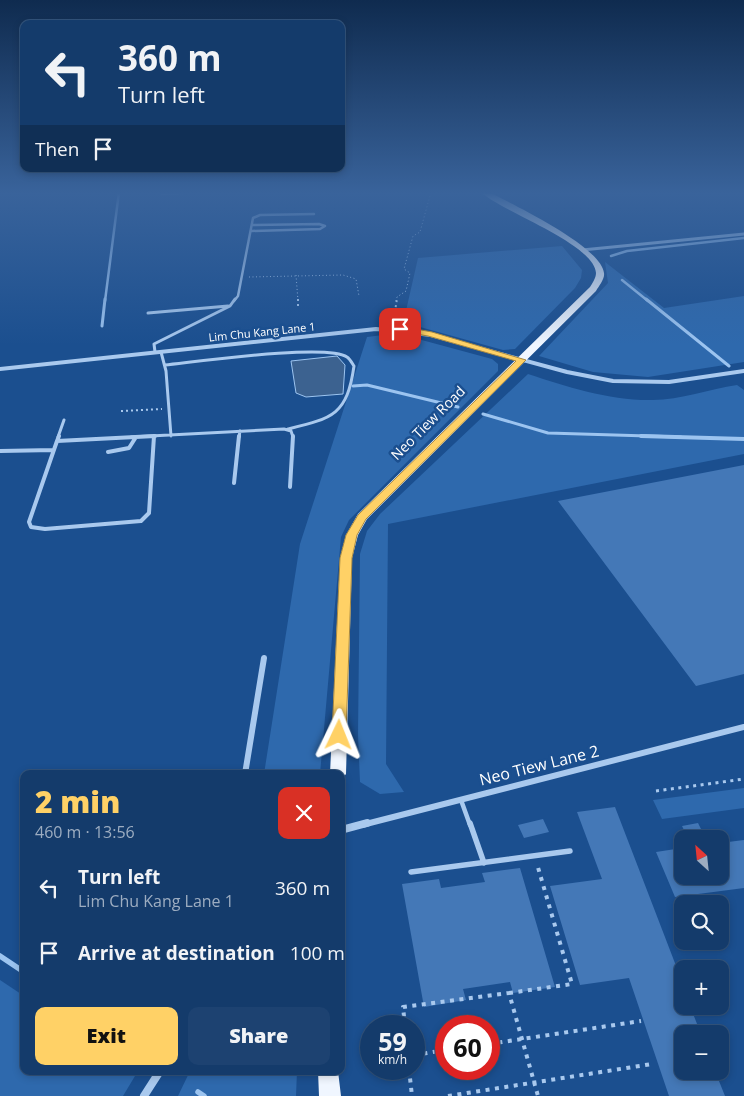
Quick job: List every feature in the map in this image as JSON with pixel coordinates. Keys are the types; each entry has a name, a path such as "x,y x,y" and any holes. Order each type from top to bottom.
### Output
{"main road":[{"name":"Neo Tiew Road","path":"338,770 346,558 352,535 362,517 593,289 600,278 600,272 582,250 573,243"},
{"path":"328,1075 330,1096"}],"street":[{"path":"582,250 638,243"},
{"name":"Lim Chu Kang Lane 1","path":"0,369 376,329 400,329 429,333 595,379 650,384 709,378 744,371"},
{"path":"246,770 264,658"},
{"name":"Neo Tiew Lane 2","path":"345,829 744,727"},
{"path":"144,1096 157,1075"}],"lane":[{"path":"154,352 154,344 230,306 238,296 249,243"},
{"path":"148,313 230,306"},
{"path":"161,352 171,436"},
{"path":"57,441 288,429 328,418 337,413 346,404 354,366 348,357 339,354 283,352 164,365"},
{"path":"64,420 30,522 32,527 45,529 141,521 149,513 154,436"},
{"path":"288,429 291,431 294,440 290,487"},
{"path":"234,483 240,431"},
{"path":"108,452 130,448 135,444 136,438"},
{"path":"0,452 54,450"},
{"path":"461,800 484,863"},
{"path":"411,872 570,851"}],"path":[{"path":"394,317 398,297 406,291 410,273 404,269 411,243"},
{"path":"242,277 343,275 356,280 358,296"},
{"path":"296,276 298,307"},
{"path":"121,411 169,408"},
{"path":"656,791 744,779"},
{"path":"404,1015 403,1007 572,984 534,856"},
{"path":"509,993 538,1096"},
{"path":"500,1042 641,1021"},
{"path":"448,1096 652,1064"},
{"path":"410,1080 412,1096"}],"shaded area":[{"path":"562,246 582,270 581,278 575,288 515,349 503,350 420,327 405,315 418,258"},
{"path":"605,262 664,308 744,296 744,362 648,377 593,372 539,356 608,283"},
{"path":"383,335 407,336 492,359 498,364 498,371 349,520 341,537 320,770 265,770 300,544 367,337"},
{"path":"337,356 345,365 343,394 306,397 296,393 291,361"},
{"path":"528,374 605,396 637,400 663,400 737,385 744,390 744,454 388,524 386,764 404,792 380,794 360,782 358,735 360,554 367,531 380,514"},
{"path":"744,788 744,808 662,819 653,800"},
{"path":"0,980 20,993 20,1075 136,1075 123,1096 0,1096"},
{"path":"188,1075 297,1075 296,1096 178,1096"}],"building":[{"path":"744,465 744,674 696,686 558,501"},
{"path":"615,807 674,961 674,1015 694,1015 697,1025 674,1025 674,1080 719,1080 725,1096 669,1096 629,978 580,985 550,886 602,879 577,812"},
{"path":"543,819 549,832 524,838 518,825"},
{"path":"698,823 702,830 684,830 682,826"},
{"path":"744,840 744,888 690,895 674,895 656,852 674,849 674,885 729,885 729,842"},
{"path":"520,868 555,987 513,993 510,982 463,989 466,1000 424,1007 402,884 439,879 441,888 485,882 482,873"}],"waterway":[{"path":"105,301 112,243"},
{"path":"611,256 627,251 698,243"},
{"path":"622,280 648,301"},
{"path":"102,326 105,299"},
{"path":"646,299 729,366"},
{"path":"353,386 367,385 458,407"},
{"path":"483,414 548,433 681,437"},
{"path":"641,436 744,439"},
{"path":"0,956 20,969"},
{"path":"198,1092 204,1096"}],"route":[{"path":"339,735 346,558 352,535 362,517 478,401 522,360 429,333 400,329"}]}
